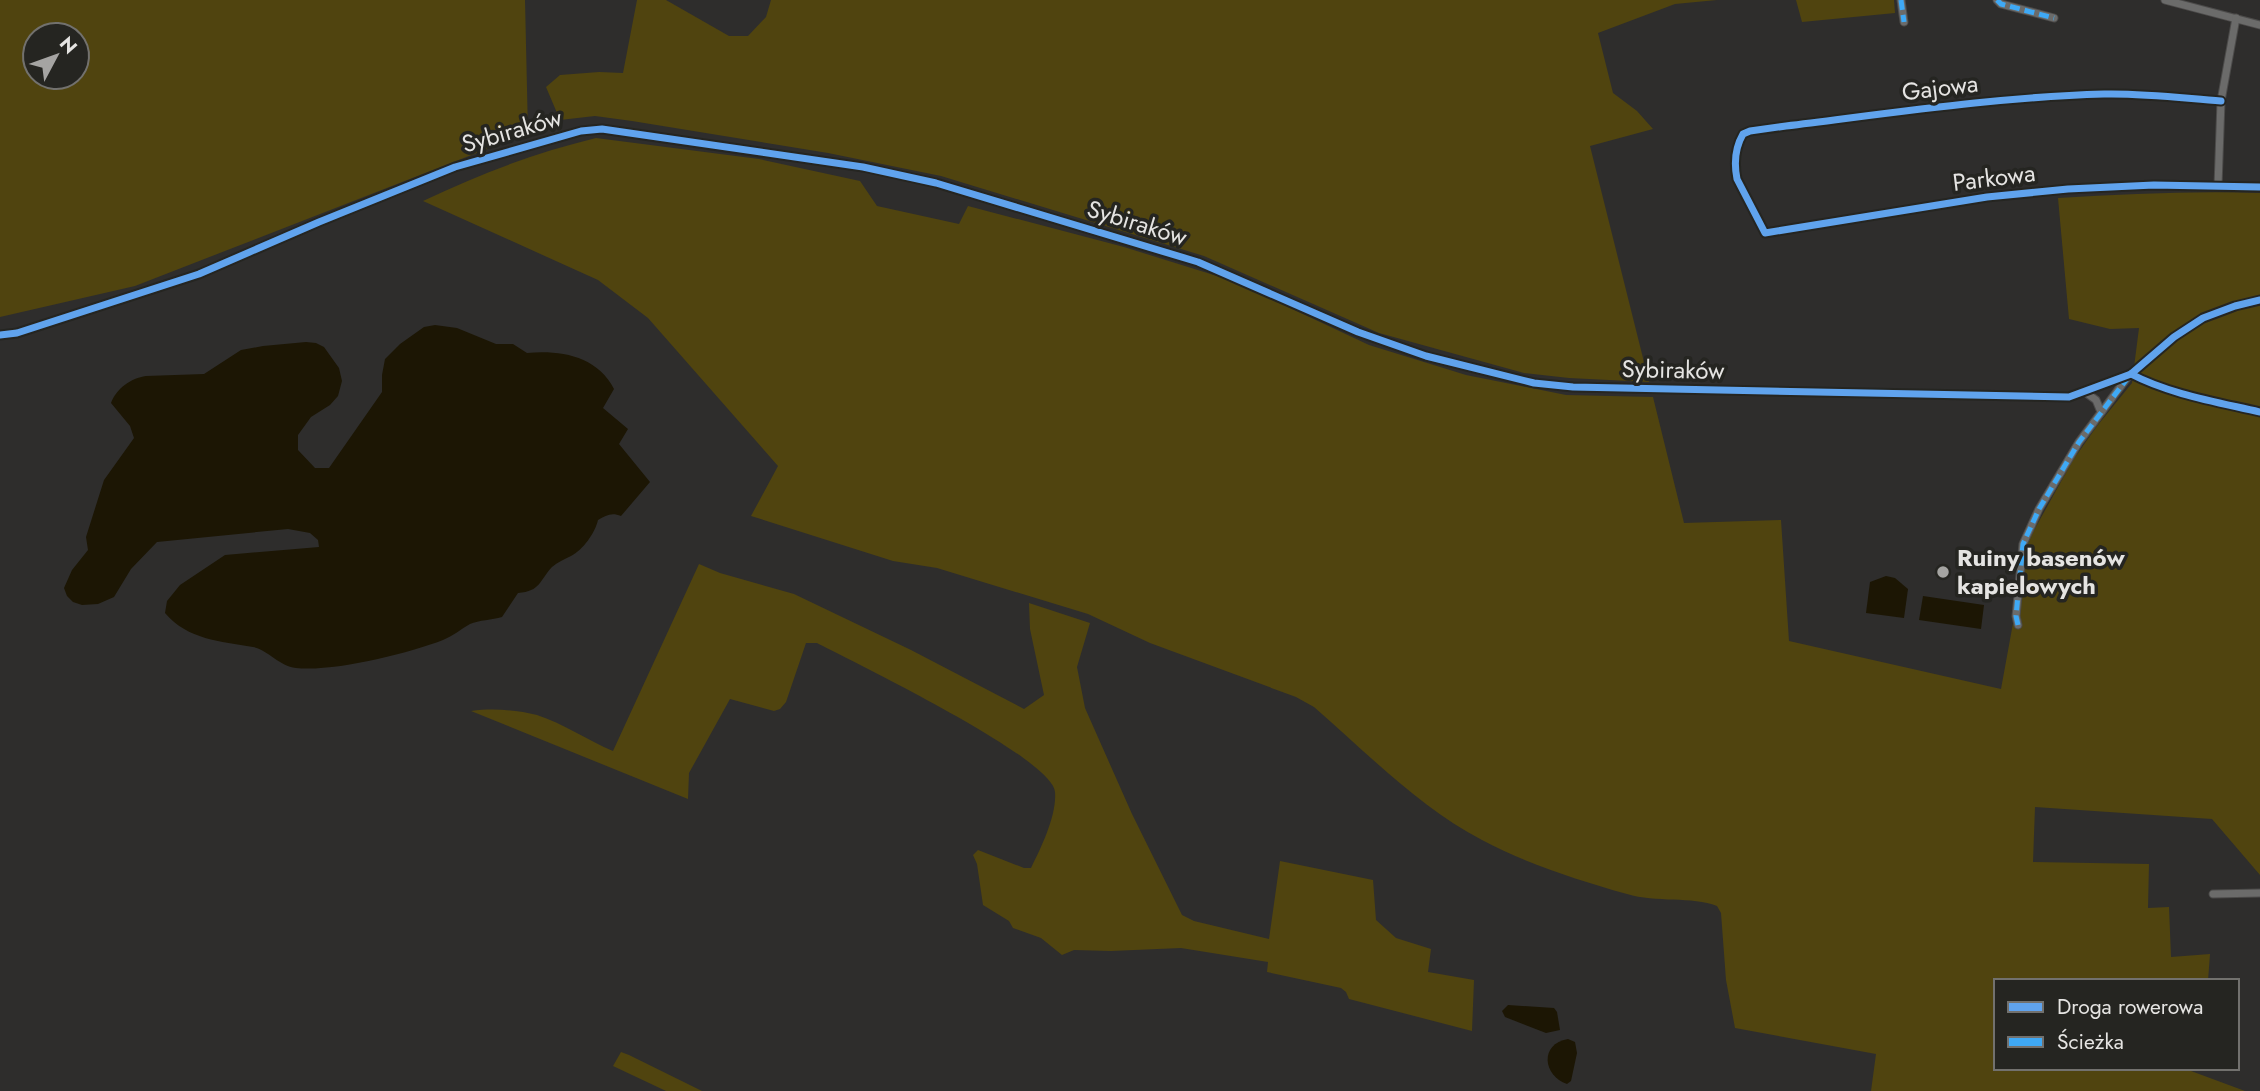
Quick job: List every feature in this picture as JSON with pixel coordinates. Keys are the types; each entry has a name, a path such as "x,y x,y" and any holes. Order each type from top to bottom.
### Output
{"street":[{"path":"1902,0 1905,23"},
{"path":"1997,0 2001,4 2054,18"},
{"path":"2165,0 2260,25"},
{"path":"2218,186 2221,101 2235,18"},
{"name":"Gajowa","path":"1753,206 1737,179 1735,169 1740,140 1743,134 1750,131 2055,96 2158,95 2221,101"},
{"name":"Sybiraków","path":"0,335 18,333 199,274 455,167 581,131 603,129 863,167 936,183 1198,262 1390,344 1426,356 1534,383 1616,389 2069,397 2131,374 2174,337 2203,318 2260,300"},
{"name":"Parkowa","path":"1753,206 1765,233 1987,197 2068,189 2142,185 2260,187"},
{"path":"2018,625 2023,544 2039,509 2079,442 2131,374"},
{"path":"2085,392 2096,400 2101,412"},
{"path":"2213,894 2260,893"}],"shaded area":[{"path":"0,0 525,0 528,133 135,286 0,317"},
{"path":"637,0 666,0 729,36 748,36 766,17 771,0 1717,0 1675,4 1598,33 1613,93 1637,111 1653,129 1590,146 1649,382 1524,373 1379,333 1204,256 941,176 828,153 632,121 595,116 560,120 546,87 560,75 623,73"},
{"path":"1796,0 1894,0 1895,13 1802,22"},
{"path":"596,138 759,159 860,181 877,206 959,224 968,206 1124,247 1233,281 1369,345 1466,375 1566,395 1653,397 1684,523 1781,520 1789,641 2001,689 2028,541 2073,460 2132,383 2139,328 2110,329 2069,319 2058,198 2159,193 2260,193 2260,875 2212,819 2035,807 2033,862 2149,864 2148,908 2169,907 2171,957 2210,954 2208,979 1994,979 1994,1070 2191,1070 2245,1091 1871,1091 1876,1054 1735,1028 1726,980 1721,913 1717,906 1696,901 1638,897 1553,871 1499,849 1459,827 1415,796 1314,707 1296,697 1150,643 1088,614 937,568 893,561 751,516 778,466 648,318 598,280 423,201 465,182 551,150"},
{"path":"435,325 457,328 496,344 513,344 527,353 565,354 588,362 598,369 614,389 603,408 628,429 619,444 650,482 621,516 609,515 598,520 591,536 580,550 552,567 535,588 518,593 502,617 470,624 450,637 410,651 349,665 311,669 290,667 253,647 194,634 165,613 167,601 180,585 225,555 319,547 318,540 310,533 288,529 157,542 131,569 114,597 98,604 82,605 67,596 64,588 72,570 88,550 86,537 104,480 134,438 130,426 111,403 116,393 125,385 146,376 204,374 241,350 316,343 324,347 339,368 342,381 338,396 330,405 311,417 298,435 298,450 315,468 329,468 382,392 385,359 424,327"},
{"path":"699,564 720,573 794,594 911,650 1024,709 1044,695 1030,629 1029,603 1090,623 1077,667 1085,708 1132,814 1182,915 1194,921 1269,939 1280,861 1373,880 1376,920 1396,938 1431,949 1428,972 1474,980 1472,1031 1349,999 1341,988 1267,972 1268,962 1181,948 1074,950 1062,955 1041,938 1013,928 1009,921 983,905 977,864 973,855 978,850 1024,868 1031,868 1054,811 1055,792 1046,777 1022,757 949,712 817,643 806,643 786,702 780,709 774,711 730,699 689,773 688,799 471,711 505,710 537,715 613,751"},
{"path":"1886,576 1895,578 1908,589 1904,618 1866,613 1870,582"},
{"path":"1923,596 1984,605 1981,629 1919,620"},
{"path":"1508,1005 1554,1008 1560,1030 1546,1033 1505,1017 1502,1011"},
{"path":"1568,1039 1575,1042 1577,1053 1571,1081 1567,1084 1553,1074 1548,1060 1552,1047"},
{"path":"621,1052 702,1091 666,1091 613,1066"}],"marked path":[{"path":"1901,0 1904,22"},
{"path":"1997,0 2001,4 2054,18"},
{"path":"2018,625 2016,616 2023,544 2039,509 2079,442 2129,376"}],"cycle path":[{"path":"2221,101 2134,94 2024,98 1750,131 1743,134 1738,145 1736,173 1765,233 1987,197 2068,189 2154,185 2260,187"},
{"path":"0,335 17,333 199,274 455,167 581,131 602,129 863,167 936,183 1198,262 1358,332 1426,356 1534,383 1573,387 2069,397 2131,374 2174,337 2203,318 2260,300"},
{"path":"2131,374 2177,392 2260,412"}],"place":[{"name":"Ruiny basenów kapielowych","path":"1943,572"}]}
